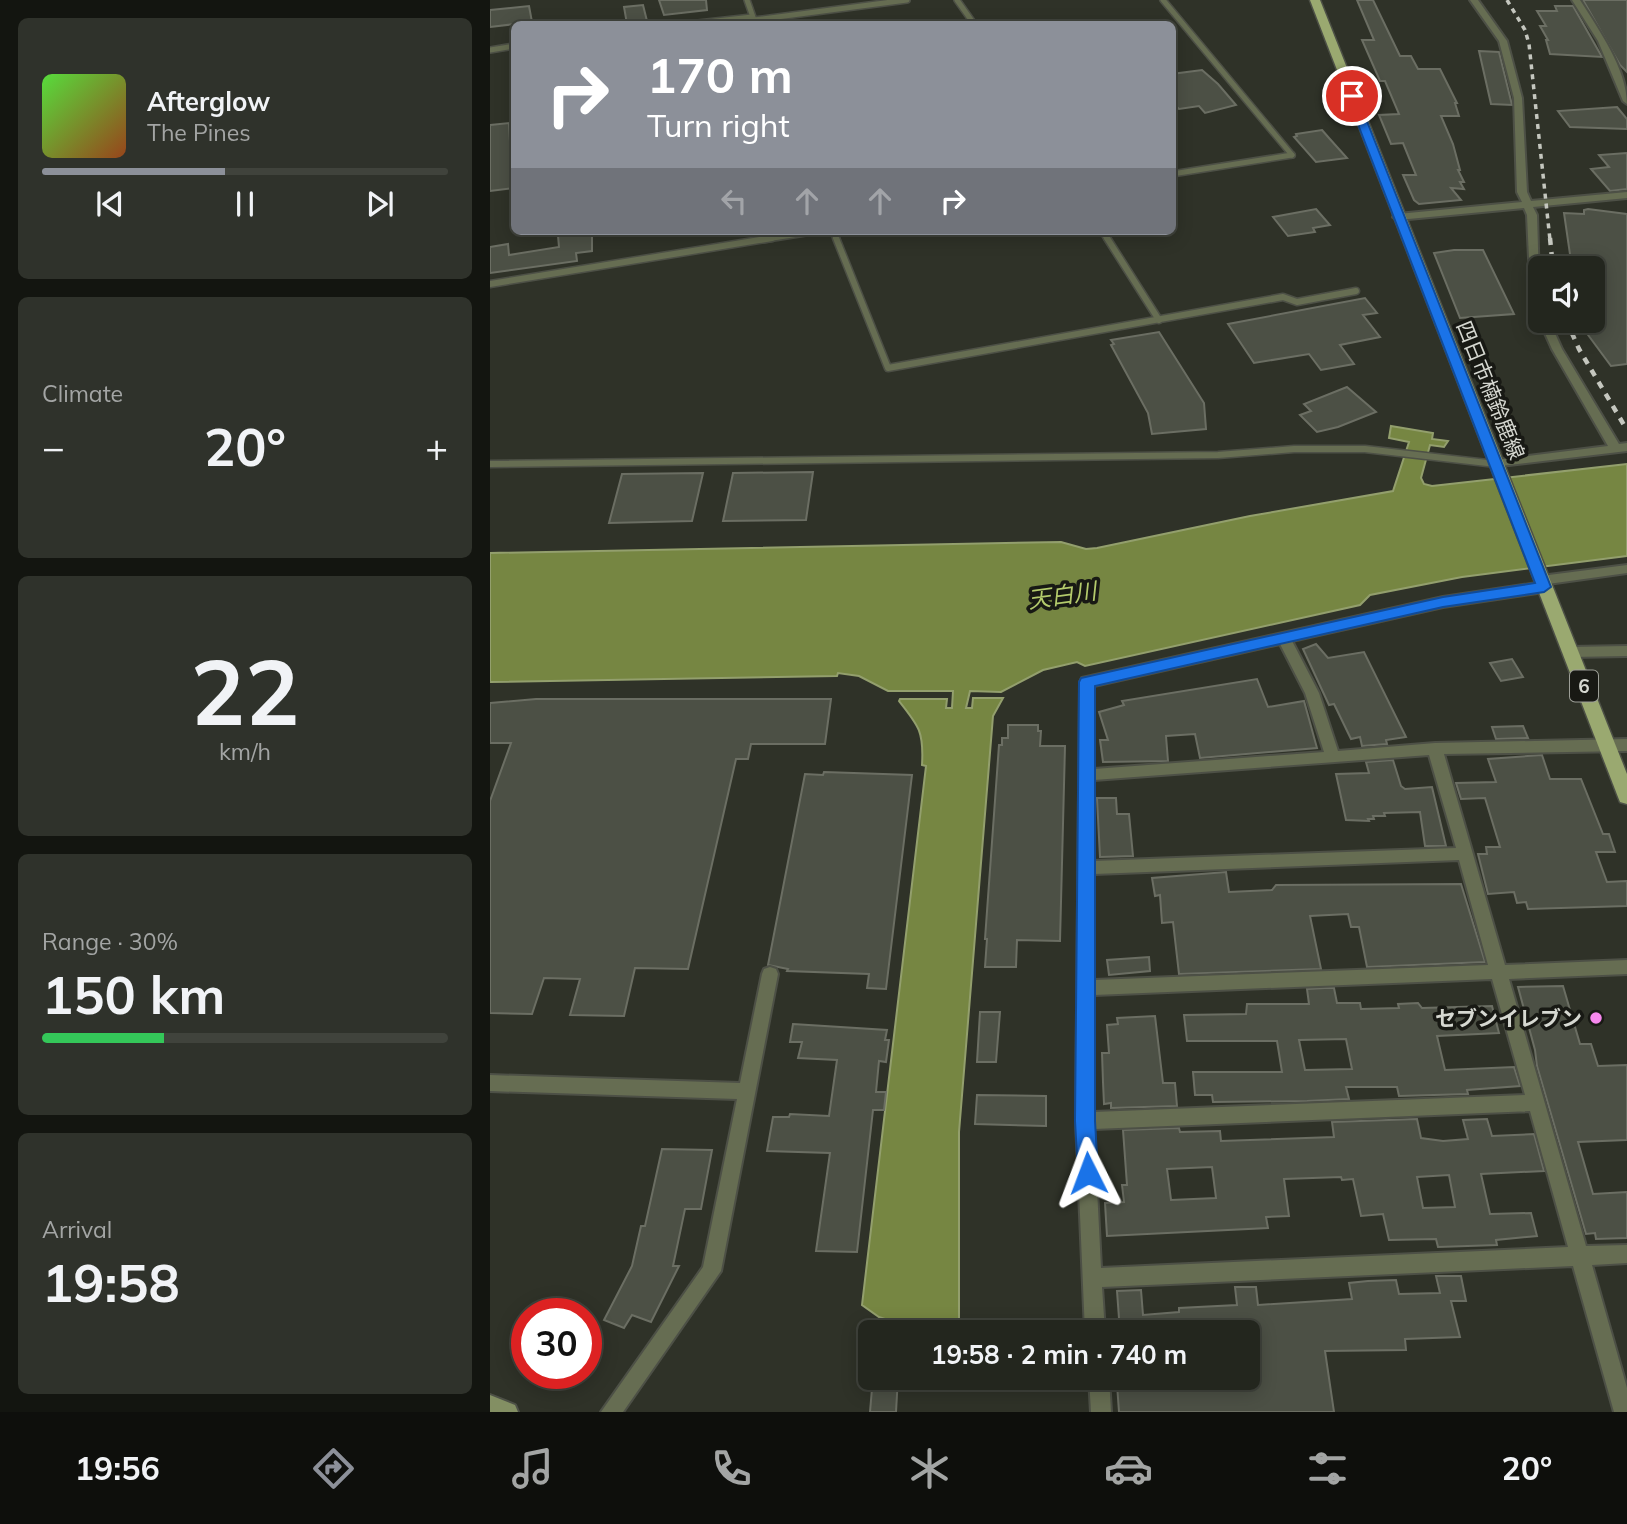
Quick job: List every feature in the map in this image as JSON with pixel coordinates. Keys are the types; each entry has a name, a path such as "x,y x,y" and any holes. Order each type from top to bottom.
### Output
{"main road":[{"name":"四日市楠鈴鹿線","path":"1315,0 1627,797"}],"street":[{"path":"1474,0 1500,36 1518,98 1522,192 1532,215 1534,256"},
{"path":"1576,0 1602,41 1627,102"},
{"path":"1398,217 1627,195"},
{"path":"1498,468 1621,449 1557,349 1550,333"},
{"path":"1095,1320 1085,1121 1087,682 1542,581 1627,569"},
{"path":"1284,639 1312,693 1333,757"},
{"path":"1570,653 1627,651"},
{"path":"1087,775 1435,749 1627,745"},
{"path":"1435,749 1624,1412"},
{"path":"1086,868 1464,855"},
{"path":"1085,988 1627,967"},
{"path":"611,1412 712,1271 770,974"},
{"path":"490,1083 747,1091"},
{"path":"1085,1121 1535,1103"},
{"path":"1093,1278 1627,1254"},
{"path":"1100,1390 1101,1412"},
{"path":"490,1405 508,1412"}],"lane":[{"path":"747,0 754,21 907,0"},
{"path":"957,0 972,21"},
{"path":"1163,0 1292,155 1176,173"},
{"path":"490,50 511,46"},
{"path":"490,284 793,235"},
{"path":"835,235 888,368 1283,297 1297,302 1356,291"},
{"path":"1105,235 1159,320"},
{"path":"490,464 1218,455 1294,449 1397,451 1498,468"}],"water":[{"name":"天白川","path":"1391,426 1433,433 1432,439 1448,441 1444,447 1430,445 1421,478 1424,484 1432,486 1627,464 1627,556 1462,577 1370,595 1360,605 1085,666 1077,662 1043,670 1001,692 970,691 966,708 972,708 973,698 1003,698 993,716 959,1132 959,1319 888,1320 879,1317 862,1305 926,766 922,765 919,730 899,701 947,699 946,708 952,708 953,691 888,691 859,676 838,673 837,676 490,682 490,553 1061,542 1086,549 1097,548 1250,516 1393,491 1409,442 1389,438"}],"building":[{"path":"659,0 706,0 707,10 664,15"},
{"path":"1357,0 1373,0 1400,56 1411,56 1418,69 1440,69 1457,103 1459,116 1441,116 1453,144 1458,170 1464,182 1460,182 1464,189 1451,188 1461,200 1419,204 1414,200 1403,175 1416,175 1403,143 1391,144 1379,115 1399,114 1385,81 1380,81 1362,40 1374,40"},
{"path":"1583,0 1627,0 1627,72 1620,65"},
{"path":"643,5 647,21 626,21 624,7"},
{"path":"529,6 532,21 511,21 511,24 490,27 490,10"},
{"path":"1555,6 1573,6 1602,57 1550,54 1548,40 1540,26 1546,26 1537,11 1557,11"},
{"path":"1479,51 1499,52 1512,105 1491,104"},
{"path":"1202,70 1236,105 1205,113 1199,106 1179,109 1176,106 1176,73"},
{"path":"1617,107 1627,119 1627,129 1570,127 1558,111"},
{"path":"509,123 511,188 490,191 490,125"},
{"path":"1322,130 1347,158 1316,162 1294,137 1296,134"},
{"path":"1627,153 1627,189 1610,191 1591,169 1609,167 1599,155"},
{"path":"1316,209 1330,225 1313,228 1315,232 1288,236 1273,217"},
{"path":"1584,210 1627,214 1627,364 1611,366 1587,333 1605,333 1605,256 1570,256 1564,213 1584,214"},
{"path":"592,235 592,251 576,253 577,261 490,273 490,247 508,244 509,255 559,247 558,236"},
{"path":"1483,250 1514,314 1460,318 1434,253"},
{"path":"1365,298 1377,313 1363,315 1380,337 1340,345 1354,364 1321,370 1309,354 1254,363 1228,324"},
{"path":"1159,332 1204,403 1206,429 1152,434 1148,413 1111,345 1114,344 1111,340"},
{"path":"1347,387 1376,412 1317,432 1300,415 1311,411 1304,404"},
{"path":"813,472 806,520 723,521 733,473"},
{"path":"703,473 692,521 609,523 622,474"},
{"path":"1316,644 1328,658 1364,652 1406,737 1386,740 1387,744 1362,746 1360,737 1351,739 1334,704 1329,705 1303,649"},
{"path":"1512,659 1523,677 1501,681 1490,663"},
{"path":"1257,679 1268,707 1304,701 1317,748 1200,758 1195,734 1166,736 1168,761 1103,762 1100,740 1108,740 1099,712 1124,705 1122,701"},
{"path":"536,699 831,699 825,744 751,744 748,759 736,759 688,969 635,968 624,1016 570,1015 580,979 544,978 532,1014 490,1013 490,801 511,743 490,743 490,703"},
{"path":"1008,725 1038,725 1038,731 1041,731 1040,746 1065,746 1060,941 1017,940 1016,967 985,967 999,745 1002,745 1002,738 1008,738"},
{"path":"1523,726 1528,738 1496,739 1492,727"},
{"path":"1542,755 1550,779 1581,779 1603,834 1609,834 1615,852 1596,852 1607,882 1627,881 1627,906 1528,909 1526,902 1517,903 1514,892 1488,894 1478,854 1487,854 1486,847 1500,847 1485,798 1461,799 1456,783 1496,782 1488,759"},
{"path":"1393,760 1401,786 1405,789 1432,787 1446,846 1425,846 1420,812 1384,813 1385,816 1373,816 1374,819 1368,819 1369,821 1346,820 1336,774 1369,773 1366,762"},
{"path":"824,772 912,775 886,989 867,988 869,974 787,971 788,969 768,965 805,774 823,775"},
{"path":"1097,798 1116,798 1117,814 1129,814 1133,856 1100,857"},
{"path":"1226,872 1229,892 1272,890 1276,885 1461,884 1485,962 1367,967 1359,927 1351,927 1348,914 1310,916 1321,969 1179,974 1173,922 1162,923 1160,895 1155,896 1152,878"},
{"path":"1149,957 1150,971 1109,975 1107,960"},
{"path":"1563,986 1580,1044 1591,1044 1598,1066 1627,1065 1627,1140 1578,1142 1593,1194 1627,1192 1627,1238 1596,1239 1595,1233 1586,1234 1537,1066 1518,987"},
{"path":"1334,988 1337,1003 1360,1003 1361,1009 1399,1008 1398,1004 1418,1003 1422,1008 1492,1006 1499,1033 1437,1036 1445,1070 1514,1067 1520,1086 1467,1090 1468,1094 1399,1096 1397,1087 1346,1087 1349,1099 1307,1101 1213,1102 1212,1095 1195,1095 1193,1072 1282,1072 1277,1041 1187,1041 1184,1015 1246,1014 1247,1004 1309,1004 1307,989","holes":["1346,1039 1352,1069 1305,1070 1299,1040"]},
{"path":"980,1012 1000,1012 996,1062 977,1062"},
{"path":"1155,1016 1163,1083 1175,1083 1177,1106 1111,1108 1111,1103 1104,1104 1102,1053 1109,1053 1107,1025 1118,1024 1117,1018"},
{"path":"793,1024 887,1030 885,1040 889,1040 886,1062 879,1061 876,1092 886,1092 884,1110 873,1110 857,1252 816,1251 830,1153 767,1151 773,1117 789,1117 790,1114 829,1116 837,1060 798,1058 802,1042 790,1042"},
{"path":"977,1095 1046,1096 1046,1126 975,1124"},
{"path":"1417,1119 1421,1138 1443,1141 1468,1139 1463,1120 1487,1119 1492,1136 1534,1134 1544,1171 1481,1174 1490,1214 1531,1213 1537,1236 1496,1240 1497,1245 1438,1247 1436,1239 1389,1240 1383,1214 1361,1216 1353,1179 1342,1180 1341,1177 1284,1179 1289,1216 1266,1217 1268,1228 1107,1236 1105,1203 1124,1202 1122,1185 1127,1185 1123,1130 1179,1128 1180,1132 1220,1131 1221,1141 1334,1137 1332,1122","holes":["1212,1167 1216,1198 1171,1200 1167,1169","1449,1175 1455,1207 1423,1208 1417,1177"]},
{"path":"662,1149 712,1150 701,1209 685,1209 673,1266 679,1266 651,1322 632,1315 624,1328 604,1320 632,1266 641,1226 645,1226"},
{"path":"1436,1276 1461,1276 1466,1301 1451,1301 1460,1337 1405,1339 1406,1350 1325,1351 1334,1412 1119,1412 1117,1390 1260,1390 1260,1320 1119,1320 1117,1291 1141,1290 1143,1315 1179,1312 1179,1308 1237,1305 1235,1287 1256,1287 1258,1305 1352,1299 1349,1283 1368,1281 1396,1280 1399,1294 1440,1293"},
{"path":"872,1390 897,1390 896,1412 870,1412"}],"railway":[{"path":"1507,0 1525,30 1529,44 1550,240"},
{"path":"1550,238 1552,256"},
{"path":"1572,333 1627,430"}],"place":[{"name":"セブンイレブン","path":"1596,1018"}],"route":[{"path":"1088,1173 1085,1121 1087,682 1443,602 1544,587 1352,96"}]}
